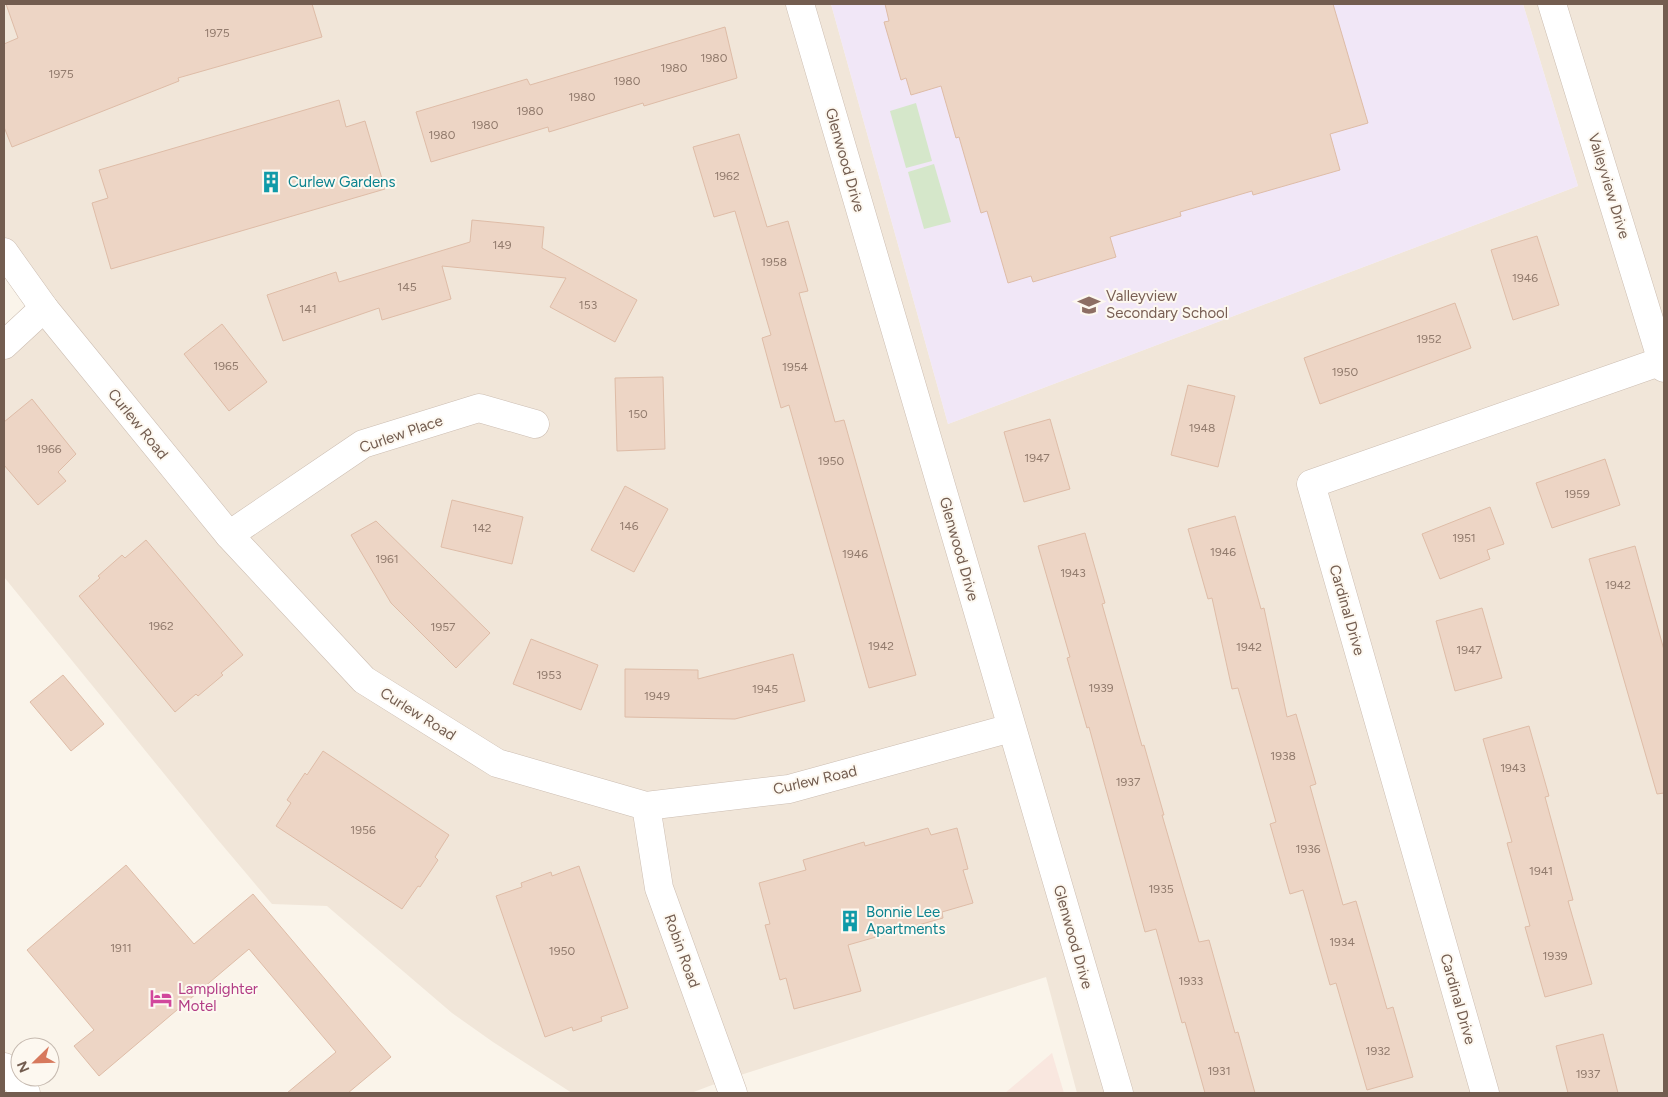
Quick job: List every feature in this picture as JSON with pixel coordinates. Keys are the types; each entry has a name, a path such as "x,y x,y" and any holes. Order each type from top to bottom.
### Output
{"street":[{"name":"Glenwood Drive","path":"800,4 1119,1093"},
{"name":"Valleyview Drive","path":"1552,4 1663,364"},
{"name":"Curlew Road","path":"4,252 44,308 229,535 364,680 497,763 646,806 789,789 1011,728"},
{"path":"4,345 44,308"},
{"name":"Cardinal Drive","path":"1484,1093 1311,484 1663,364"},
{"name":"Curlew Place","path":"229,535 363,444 479,408 535,424"},
{"name":"Robin Road","path":"646,806 659,888 733,1093"},
{"path":"4,1067 26,1093"}],"shaded area":[{"path":"4,4 831,4 948,424 1578,186 1523,4 1664,4 1664,1093 1077,1093 1046,977 728,1079 691,1093 572,1093 452,1013 327,906 272,904 4,577 4,356 44,308 4,252"},
{"name":"Valleyview Secondary School","path":"831,4 1523,4 1578,186 948,424"},
{"path":"1052,1053 1064,1093 1005,1093"}],"green space":[{"path":"916,103 932,161 906,168 890,111"},
{"path":"934,164 951,222 924,229 908,172"}],"building":[{"path":"6,4 312,4 322,37 178,78 179,81 12,147 4,127 4,44 18,38"},
{"path":"885,4 1333,4 1368,123 1330,134 1340,170 1253,195 1252,191 1180,212 1181,216 1110,237 1116,257 1033,282 1031,276 1008,283 987,211 981,213 959,137 956,138 941,86 911,95 906,78 901,80 884,22 889,21"},
{"path":"725,27 737,78 644,106 643,103 549,132 548,127 431,162 416,112 527,79 530,85"},
{"name":"Curlew Gardens","path":"339,100 346,127 365,121 385,189 111,269 92,203 108,198 99,170"},
{"path":"739,134 767,227 788,221 808,291 799,293 835,422 844,420 916,675 869,688 789,405 781,408 762,338 771,335 735,211 714,217 693,147"},
{"path":"472,220 544,227 542,248 637,300 615,342 550,307 566,278 442,266 451,299 382,320 379,308 283,341 267,295 336,272 339,282 470,242"},
{"path":"1537,236 1559,305 1513,320 1491,250"},
{"path":"1455,303 1471,348 1320,404 1304,358"},
{"path":"222,324 267,382 229,411 184,354"},
{"path":"663,377 665,449 617,451 615,378"},
{"path":"1188,385 1235,396 1218,467 1171,455"},
{"path":"32,399 76,454 58,472 66,481 38,505 4,465 4,422"},
{"path":"1050,419 1070,489 1024,502 1004,432"},
{"path":"1605,459 1620,505 1552,528 1536,483"},
{"path":"625,486 668,509 634,572 591,550"},
{"path":"452,500 523,517 512,564 441,547"},
{"path":"1490,507 1504,544 1487,550 1490,559 1440,579 1422,534"},
{"path":"1235,516 1261,609 1264,608 1287,717 1296,714 1316,784 1310,786 1343,905 1356,901 1387,1009 1393,1007 1413,1077 1367,1090 1336,983 1330,985 1303,890 1290,894 1270,824 1276,822 1238,688 1232,689 1212,598 1208,599 1188,529"},
{"path":"376,521 490,633 456,668 391,603 351,535"},
{"path":"1085,533 1105,603 1102,604 1199,942 1209,940 1235,1033 1238,1032 1255,1093 1205,1093 1185,1022 1182,1023 1156,929 1145,932 1089,727 1087,728 1067,658 1070,657 1038,546"},
{"path":"146,540 243,655 221,673 223,675 198,696 196,694 175,712 79,596 122,555 125,558"},
{"path":"1635,546 1664,650 1664,793 1657,794 1589,559"},
{"path":"1482,608 1502,678 1455,691 1436,621"},
{"path":"531,639 598,665 581,710 513,684"},
{"path":"793,654 805,701 735,719 625,717 625,669 698,670 698,679"},
{"path":"63,675 104,724 71,751 30,702"},
{"path":"1529,726 1549,796 1545,797 1573,900 1568,901 1592,984 1545,997 1525,927 1530,926 1507,843 1512,842 1483,739"},
{"path":"323,751 449,835 435,857 438,860 402,909 276,826 291,803 287,800"},
{"name":"Bonnie Lee Apartments","path":"928,828 931,835 957,828 968,869 963,870 973,903 942,912 943,918 848,945 861,991 794,1009 786,978 780,980 765,925 770,924 759,883 806,870 803,860 864,842 865,846"},
{"path":"126,865 194,944 253,894 391,1057 348,1093 287,1093 336,1052 249,949 99,1076 74,1046 94,1030 27,950"},
{"path":"579,866 628,1008 601,1017 602,1021 573,1031 572,1027 545,1037 496,896 522,887 521,883 551,872 552,876"},
{"path":"1603,1034 1618,1093 1568,1093 1556,1046"}],"place":[{"name":"Curlew Gardens","path":"271,182"},
{"name":"Valleyview Secondary School","path":"1089,305"},
{"name":"Bonnie Lee Apartments","path":"850,921"},
{"name":"Lamplighter Motel","path":"161,998"}]}
